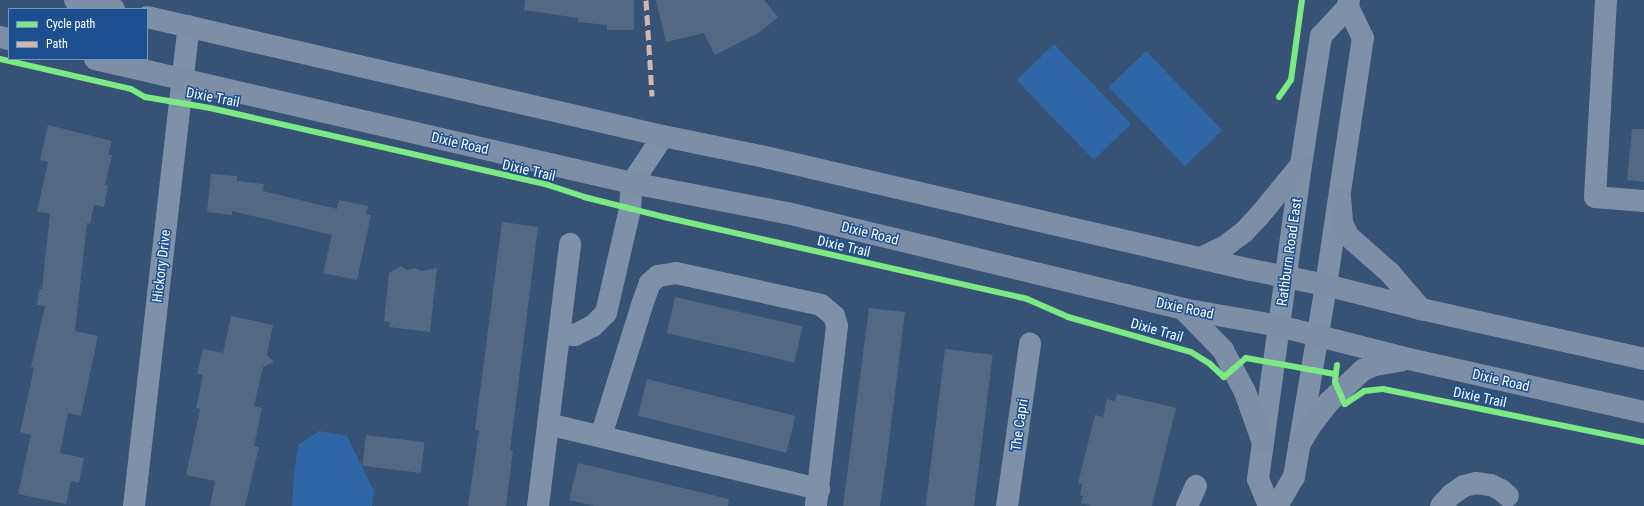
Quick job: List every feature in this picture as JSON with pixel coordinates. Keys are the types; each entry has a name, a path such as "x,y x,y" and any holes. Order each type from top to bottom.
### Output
{"main road":[{"path":"75,0 110,8"},
{"path":"148,17 663,136 765,157 1200,258 1287,276 1421,309 1644,359"},
{"name":"Dixie Road","path":"99,60 632,183 787,213 1183,309 1279,326 1409,359 1644,412"},
{"path":"1200,258 1224,247 1244,232 1259,216 1300,165"},
{"path":"1340,198 1342,222 1348,236 1390,273 1421,309"},
{"path":"1183,309 1223,350 1245,392 1263,443"},
{"path":"1299,445 1311,425 1329,402 1363,370 1374,365 1409,359"}],"street":[{"path":"1606,0 1594,197 1644,202"},
{"name":"Rathburn Road East","path":"1269,506 1258,479 1287,276 1300,165 1321,36 1348,4 1363,38 1340,198 1294,477 1277,506"},
{"name":"Hickory Drive","path":"134,506 189,26"},
{"path":"560,334 574,335 593,326 606,313 630,209 632,183 663,136"},
{"path":"538,506 570,244"},
{"path":"548,424 601,436 818,498 837,326 834,316 821,305 676,273 658,276 650,283 643,302 601,436"},
{"name":"The Capri","path":"1007,506 1030,344"},
{"path":"1441,506 1451,495 1464,486 1476,483 1490,485 1501,490 1508,496"},
{"path":"1187,506 1196,486"}],"shaded area":[{"path":"1054,44 1131,124 1094,160 1017,80"},
{"path":"1146,51 1222,130 1185,166 1109,87"},
{"path":"319,431 347,436 374,491 372,506 292,506 298,445"}],"building":[{"path":"525,0 634,0 634,30 607,30 607,25 578,22 578,18 524,10"},
{"path":"656,0 764,0 778,17 760,32 715,55 704,33 666,42"},
{"path":"48,125 112,141 108,155 112,155 105,185 108,185 104,207 94,205 90,224 87,223 75,331 98,336 81,416 68,413 60,453 84,458 79,483 71,481 66,504 18,494 31,435 20,432 34,368 31,367 45,306 37,305 39,289 42,289 50,214 37,211 48,162 40,160"},
{"path":"1632,129 1644,129 1644,182 1627,180"},
{"path":"211,174 237,176 237,181 264,184 263,191 337,209 339,200 368,206 366,214 371,215 357,280 323,273 332,235 232,211 232,215 207,212"},
{"path":"502,222 538,227 510,450 513,451 506,506 468,506 479,431 475,430"},
{"path":"401,266 407,270 415,268 421,271 437,268 430,332 389,327 390,322 384,321 389,273"},
{"path":"675,297 803,326 794,363 667,333"},
{"path":"869,308 905,312 886,465 880,506 843,506"},
{"path":"231,316 273,325 267,355 274,362 263,367 254,406 262,408 254,446 259,447 245,506 210,506 215,481 186,475 200,409 196,408 203,375 197,374 203,349 223,353"},
{"path":"945,349 993,355 974,506 926,506"},
{"path":"647,379 795,416 786,453 638,416"},
{"path":"1117,394 1176,408 1152,506 1092,506 1081,503 1083,496 1080,495 1082,484 1078,483 1095,415 1103,417 1107,399 1115,401"},
{"path":"366,435 425,442 421,473 362,466"},
{"path":"578,463 729,499 728,506 595,506 569,500"}],"marked path":[{"path":"646,0 652,96"}],"cycle path":[{"path":"1279,97 1291,80 1302,0"},
{"name":"Dixie Trail","path":"0,59 131,89 145,97 210,108 548,185 584,197 664,217 1027,299 1068,317 1191,352 1210,364 1224,377 1246,358"},
{"path":"1246,358 1335,374"},
{"name":"Dixie Trail","path":"1337,365 1335,382 1345,404 1364,391 1383,389 1644,442"}]}
